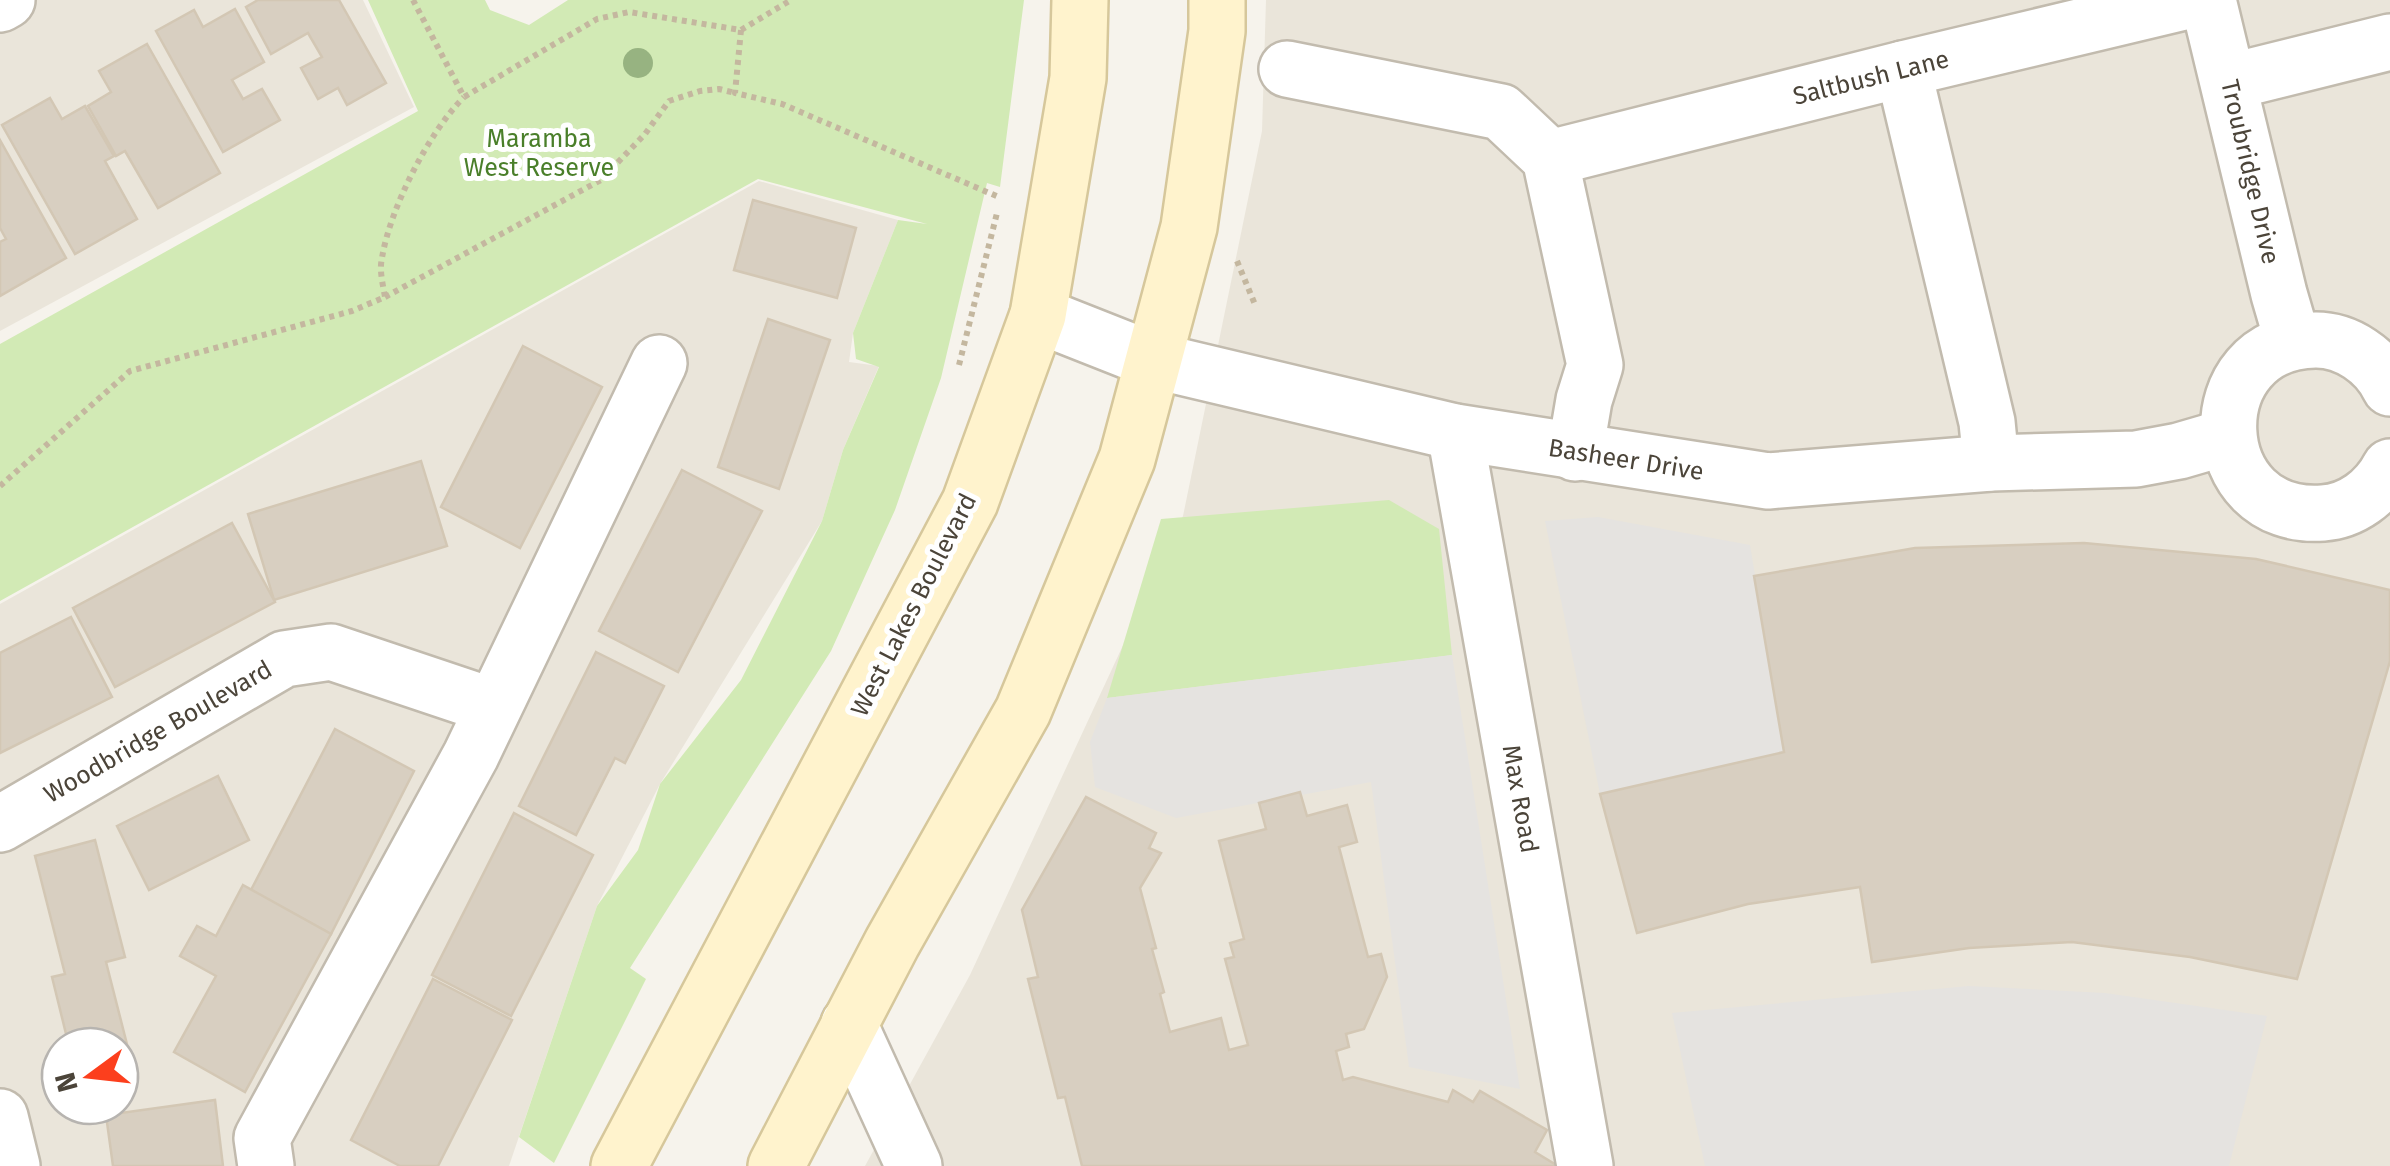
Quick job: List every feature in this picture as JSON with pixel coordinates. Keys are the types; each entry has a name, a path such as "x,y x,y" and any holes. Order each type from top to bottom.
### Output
{"main road":[{"name":"West Lakes Boulevard","path":"619,1166 970,502 1038,316 1078,78 1080,0"},
{"path":"786,1165 850,1024 1023,711 1126,459 1189,227 1217,32 1217,0"}],"street":[{"path":"0,4 7,0"},
{"name":"Saltbush Lane","path":"1550,158 2192,0"},
{"name":"Troubridge Drive","path":"2208,0 2293,342"},
{"path":"2229,82 2390,42"},
{"path":"1287,69 1501,112 1550,158 1594,365 1575,453"},
{"path":"1903,69 1987,422 1991,463"},
{"name":"Basheer Drive","path":"1038,316 1152,360 1455,432 1768,481 1991,463 2136,459 2179,452 2227,437"},
{"path":"2388,479 2362,500 2335,512 2305,514 2277,507 2252,490 2236,466 2227,437 2228,412 2236,388 2250,368 2270,352 2293,342 2320,340 2346,346 2368,359 2390,388"},
{"path":"266,1166 262,1138 471,756 659,363"},
{"name":"Max Road","path":"1455,432 1585,1166"},
{"name":"Woodbridge Boulevard","path":"0,824 284,659 331,652 492,706"},
{"path":"850,1024 914,1166"},
{"path":"0,1117 12,1166"}],"path":[{"path":"412,0 464,97"},
{"path":"384,298 381,260 400,203 444,116 464,97 596,19 612,14 629,12 741,30 791,0"},
{"path":"735,93 741,30"},
{"path":"0,486 130,372 352,311 384,298 600,180 645,134 669,101 700,91 719,89 782,104 1001,198"},
{"path":"957,373 1004,180"}],"shaded area":[{"path":"0,0 363,0 414,107 0,331"},
{"path":"1266,0 2390,0 2390,1166 865,1166 970,975 1183,516 1262,131"},
{"path":"759,181 898,220 853,333 849,362 879,366 843,450 822,521 660,784 597,906 509,1166 0,1166 0,604"},
{"path":"1598,517 1750,545 1784,752 1600,794 1545,521"},
{"path":"1452,655 1520,1089 1409,1067 1371,782 1176,818 1095,787 1090,742 1107,698"},
{"path":"1969,986 2105,993 2267,1016 2229,1166 1705,1166 1672,1013"}],"green space":[{"name":"Maramba West Reserve","path":"368,0 485,0 490,10 529,25 568,0 1024,0 1000,187 987,183 941,378 895,510 831,651 630,968 646,979 554,1163 519,1137 597,906 638,850 660,784 741,680 822,521 843,450 879,367 856,359 853,333 898,220 927,224 758,179 0,601 0,344 418,111"},
{"path":"1389,500 1439,529 1452,655 1107,698 1161,519"}],"building":[{"path":"258,0 339,0 386,83 347,105 338,88 318,99 301,68 322,57 308,33 271,54 246,7"},
{"path":"235,9 264,62 232,80 243,99 262,89 280,120 223,152 156,31 194,10 203,27"},
{"path":"147,44 220,173 158,208 125,151 116,156 88,106 111,92 99,71"},
{"path":"50,98 62,119 85,106 114,156 105,161 137,219 75,254 2,125"},
{"path":"0,140 66,258 0,296 0,242 6,239 0,228"},
{"path":"753,200 856,228 837,298 734,270"},
{"path":"768,319 830,340 779,489 718,467"},
{"path":"523,346 602,387 520,548 441,507"},
{"path":"421,461 447,546 274,600 248,514"},
{"path":"682,470 762,511 678,672 599,631"},
{"path":"232,523 275,602 115,687 73,608"},
{"path":"2084,543 2256,559 2390,590 2390,661 2297,979 2190,957 2072,942 1969,948 1872,962 1860,887 1748,904 1637,933 1600,794 1784,752 1754,576 1915,548"},
{"path":"71,617 112,697 0,753 0,653"},
{"path":"596,652 664,686 625,763 615,758 576,835 519,806"},
{"path":"335,729 414,771 331,934 251,890"},
{"path":"218,776 249,840 149,890 117,826"},
{"path":"1300,792 1307,816 1347,805 1357,842 1339,847 1368,957 1381,954 1387,977 1364,1029 1346,1034 1349,1047 1336,1051 1343,1080 1353,1077 1448,1102 1453,1090 1473,1102 1480,1091 1547,1130 1535,1152 1558,1166 1082,1166 1065,1097 1058,1098 1028,979 1038,977 1022,910 1086,797 1156,833 1149,848 1161,853 1140,888 1156,948 1152,949 1170,1032 1221,1018 1229,1050 1248,1045 1225,959 1234,957 1230,943 1244,939 1219,841 1266,829 1259,803"},
{"path":"514,813 593,855 511,1016 432,975"},
{"path":"95,840 125,957 106,962 122,1026 64,1026 52,977 65,974 35,856"},
{"path":"243,885 331,934 245,1092 174,1052 216,976 180,956 197,926 216,936"},
{"path":"433,979 512,1020 438,1166 400,1166 351,1140"},
{"path":"215,1100 223,1166 113,1166 108,1126 140,1126 140,1110"}]}
